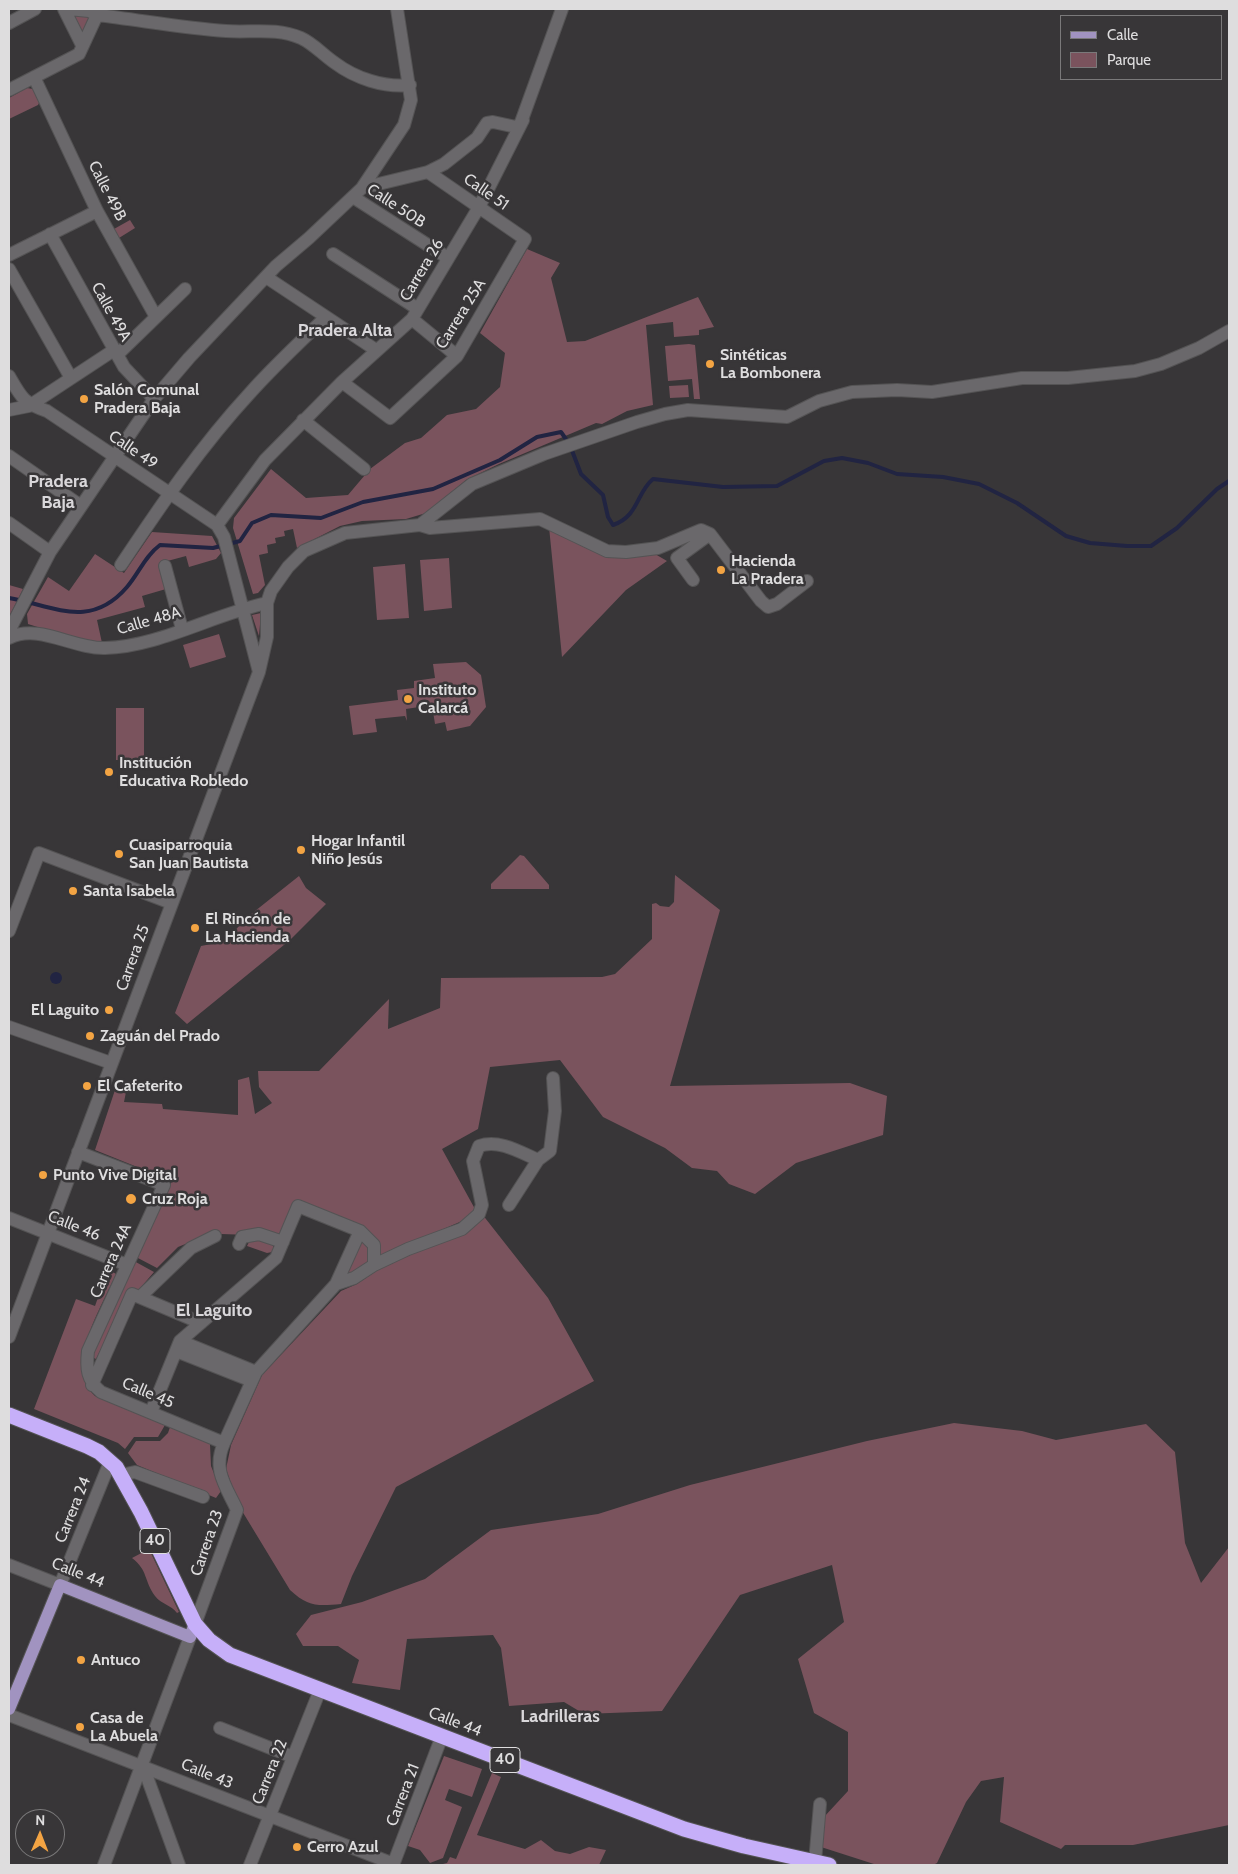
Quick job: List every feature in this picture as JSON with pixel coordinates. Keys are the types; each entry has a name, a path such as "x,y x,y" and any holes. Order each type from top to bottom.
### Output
{"highway":[{"name":"40","path":"9,1416 88,1446 110,1462 121,1475 193,1630"},
{"name":"Calle 44","path":"193,1630 230,1655 684,1829 744,1846 822,1863"}],"main road":[{"name":"Calle 44","path":"60,1585 193,1630"},
{"name":"Carrera 24","path":"9,1709 60,1585"}],"street":[{"path":"9,23 35,9"},
{"path":"64,9 82,45"},
{"path":"69,9 89,11 97,15 227,31 258,30 288,33 312,45 342,67 373,82 401,86 410,85"},
{"path":"9,631 50,552 116,458 154,399 189,358 266,277 357,192 404,125 411,100 397,9"},
{"name":"Carrera 26","path":"221,531 265,460 342,382 415,314 479,207 523,120 533,83 562,9"},
{"path":"9,90 79,54 97,15"},
{"name":"Calle 49B","path":"34,77 97,210 156,317"},
{"path":"357,192 428,172 444,164 476,138 488,123 493,122 516,127 523,120"},
{"name":"Calle 51","path":"428,172 525,239"},
{"name":"Calle 50B","path":"357,192 448,258"},
{"path":"9,254 97,210"},
{"name":"Calle 49A","path":"50,234 124,367 154,399"},
{"name":"Carrera 25A","path":"342,382 390,418 457,356 525,239"},
{"path":"333,254 415,314 457,356"},
{"path":"9,268 71,378"},
{"path":"266,277 376,350"},
{"path":"9,410 29,406 115,352 185,289"},
{"path":"121,565 169,494 208,442 250,392 326,317"},
{"path":"420,525 472,484 544,454 665,414 688,410 787,417 819,401 852,392 879,390 932,392 1022,378 1068,378 1135,371 1161,364 1199,348 1229,331"},
{"path":"9,376 22,399 29,406"},
{"name":"Calle 49","path":"29,406 47,411 221,531"},
{"path":"303,420 364,469"},
{"path":"9,456 81,506"},
{"path":"267,603 271,591 288,567 311,547 338,536 361,530 420,525 430,528 540,520 606,551 626,552 658,548 701,530 710,534 761,601 768,607 777,604 807,581"},
{"path":"9,523 50,552"},
{"path":"221,531 259,672"},
{"path":"693,580 677,558 710,534"},
{"path":"164,566 182,629"},
{"name":"Calle 48A","path":"9,638 18,633 34,633 82,647 126,646 243,608 267,603"},
{"name":"Carrera 25","path":"9,1337 259,672 267,637 267,603"},
{"path":"9,931 39,853 171,903"},
{"path":"9,1027 112,1063"},
{"path":"509,1205 538,1160 550,1151 555,1111 553,1078"},
{"path":"336,1284 354,1278 374,1265 408,1249 462,1229 472,1221 482,1204 473,1161 479,1146 487,1143 497,1144 538,1160"},
{"name":"Carrera 24A","path":"78,1152 164,1185 88,1351 87,1374 92,1385"},
{"path":"151,1412 178,1346 201,1322 276,1258 298,1206 360,1231 374,1245 374,1265"},
{"name":"Calle 46","path":"9,1218 126,1265"},
{"name":"Carrera 23","path":"104,1865 143,1766 237,1510 218,1468 219,1454 254,1377 336,1284 360,1231"},
{"path":"238,1244 242,1236 259,1234 283,1242"},
{"name":"Carrera 24A","path":"92,1385 136,1296 191,1248 215,1236"},
{"path":"136,1296 201,1322"},
{"path":"178,1346 254,1377"},
{"name":"Calle 45","path":"92,1385 101,1392 224,1443"},
{"name":"Carrera 24","path":"60,1585 110,1462"},
{"path":"121,1475 135,1472 203,1497"},
{"name":"Calle 44","path":"9,1565 60,1585"},
{"name":"Carrera 22","path":"250,1865 320,1690"},
{"name":"Calle 43","path":"9,1715 393,1865"},
{"path":"220,1728 293,1757"},
{"name":"Carrera 21","path":"393,1865 442,1736"},
{"path":"143,1766 179,1865"},
{"path":"820,1804 822,1863"}],"green space":[{"path":"78,14 91,17 86,30 82,31 74,18"},
{"path":"27,88 33,89 40,101 38,105 9,119 9,98"},
{"path":"130,220 135,228 119,238 114,229"},
{"path":"527,249 560,263 551,278 567,342 585,341 698,297 714,327 699,330 699,335 674,337 673,322 646,325 653,405 627,411 602,424 596,423 499,464 466,480 426,513 406,519 362,521 340,526 297,548 293,529 284,531 285,536 275,538 276,543 267,545 268,553 259,555 265,585 258,593 253,594 233,528 234,518 271,469 306,498 348,495 370,469 405,443 421,438 447,415 476,409 500,387 505,353 480,333"},
{"path":"695,345 700,399 694,399 692,379 668,381 665,346"},
{"path":"688,385 689,397 670,398 669,386"},
{"path":"549,527 609,558 655,554 667,561 626,590 562,657"},
{"path":"152,532 212,536 221,553 216,559 189,567 186,556 160,563 166,589 142,596 145,607 97,620 102,643 82,641 28,624 27,614 48,577 69,591 95,554 124,573"},
{"path":"449,558 452,608 424,611 420,560"},
{"path":"405,564 409,618 377,620 373,567"},
{"path":"9,585 23,589 9,617"},
{"path":"261,613 259,636 252,615"},
{"path":"219,634 226,657 190,668 183,645"},
{"path":"466,662 481,675 486,707 470,726 447,731 445,722 435,724 432,705 406,709 407,721 405,716 375,719 377,732 353,735 349,706 398,700 397,690 414,688 414,681 435,678 433,664"},
{"path":"116,708 144,708 144,761 116,760"},
{"path":"520,855 524,856 549,885 549,889 491,889 491,884"},
{"path":"675,875 720,910 670,1086 850,1083 887,1096 883,1135 796,1163 755,1194 729,1184 717,1171 692,1168 665,1148 603,1117 560,1060 490,1067 478,1129 442,1149 475,1209 471,1217 380,1257 379,1244 298,1201 281,1236 221,1234 217,1231 178,1247 157,1268 136,1257 172,1181 95,1150 115,1090 126,1092 124,1102 162,1104 163,1109 238,1115 238,1080 249,1077 255,1114 272,1103 259,1087 258,1071 319,1071 389,999 388,1029 440,1008 441,978 602,977 615,974 652,939 652,904 656,903 660,906 669,907 674,902"},
{"path":"299,876 306,888 326,904 290,940 187,1024 175,1013 201,946 226,941 245,919"},
{"path":"482,1214 548,1298 594,1381 396,1487 352,1576 341,1604 320,1605 302,1600 290,1590 239,1506 226,1469 231,1445 262,1375 341,1291 357,1284 376,1271"},
{"path":"260,1239 272,1244 274,1248 272,1252 267,1253 247,1246 250,1240"},
{"path":"361,1239 370,1246 369,1262 354,1273 344,1276"},
{"path":"134,1261 154,1272 136,1293 130,1291 96,1359 93,1354"},
{"path":"108,1269 116,1274 88,1336 83,1369 86,1383 95,1396 165,1425 158,1437 134,1437 125,1449 118,1443 34,1409 76,1299 95,1306"},
{"path":"954,1423 1022,1431 1056,1440 1146,1424 1175,1452 1185,1543 1201,1583 1229,1547 1229,1825 1133,1845 1065,1845 1061,1849 1000,1822 1004,1777 981,1781 966,1802 937,1863 933,1865 877,1865 821,1847 824,1817 848,1791 848,1732 814,1713 798,1659 844,1622 832,1565 740,1595 662,1711 584,1714 564,1702 509,1706 501,1648 493,1635 407,1639 400,1690 352,1683 359,1660 338,1646 303,1646 296,1634 311,1615 362,1602 425,1579 491,1530 598,1514 690,1485 867,1441"},
{"path":"170,1427 210,1444 211,1466 221,1491 216,1498 137,1465 128,1453 136,1441 160,1441 168,1433"},
{"path":"149,1549 179,1612 177,1613 155,1596 141,1567 132,1558"},
{"path":"444,1756 482,1769 472,1797 449,1789 445,1800 462,1807 443,1858 430,1863 420,1850 408,1846"},
{"path":"492,1773 501,1777 477,1835 525,1849 541,1840 555,1851 570,1854 589,1847 606,1850 599,1865 439,1865 447,1863 450,1857 456,1859"}],"water":[{"path":"54,972 58,972 62,978 58,984 54,984 50,980 50,976"}],"waterway":[{"path":"9,598 71,612 99,608 113,600 127,587 150,554 160,545 213,548 240,541 252,523 271,515 321,518 363,502 433,489 500,460 537,437 561,432 568,442"},
{"path":"571,448 581,474 603,495 608,517 613,525 628,516 647,485 653,479 723,487 777,486 824,461 842,458 868,463 897,474 943,477 979,484 1017,503 1066,536 1090,543 1151,546 1177,528 1217,489 1229,481"}],"place":[{"name":"Sintéticas La Bombonera","path":"710,364"},
{"name":"Salón Comunal Pradera Baja","path":"84,399"},
{"name":"Hacienda La Pradera","path":"721,570"},
{"name":"Instituto Calarcá","path":"408,699"},
{"name":"Institución Educativa Robledo","path":"109,772"},
{"name":"Hogar Infantil Niño Jesús","path":"301,850"},
{"name":"Cuasiparroquia San Juan Bautista","path":"119,854"},
{"name":"Santa Isabela","path":"73,891"},
{"name":"El Rincón de La Hacienda","path":"195,928"},
{"name":"El Laguito","path":"109,1010"},
{"name":"Zaguán del Prado","path":"90,1036"},
{"name":"El Cafeterito","path":"87,1086"},
{"name":"Punto Vive Digital","path":"43,1175"},
{"name":"Cruz Roja","path":"131,1199"},
{"name":"Antuco","path":"81,1660"},
{"name":"Casa de La Abuela","path":"80,1727"},
{"name":"Cerro Azul","path":"297,1847"}],"district":[{"name":"Pradera Alta","path":"345,331"},
{"name":"Pradera Baja","path":"58,492"},
{"name":"El Laguito","path":"214,1311"},
{"name":"Ladrilleras","path":"560,1717"}]}
